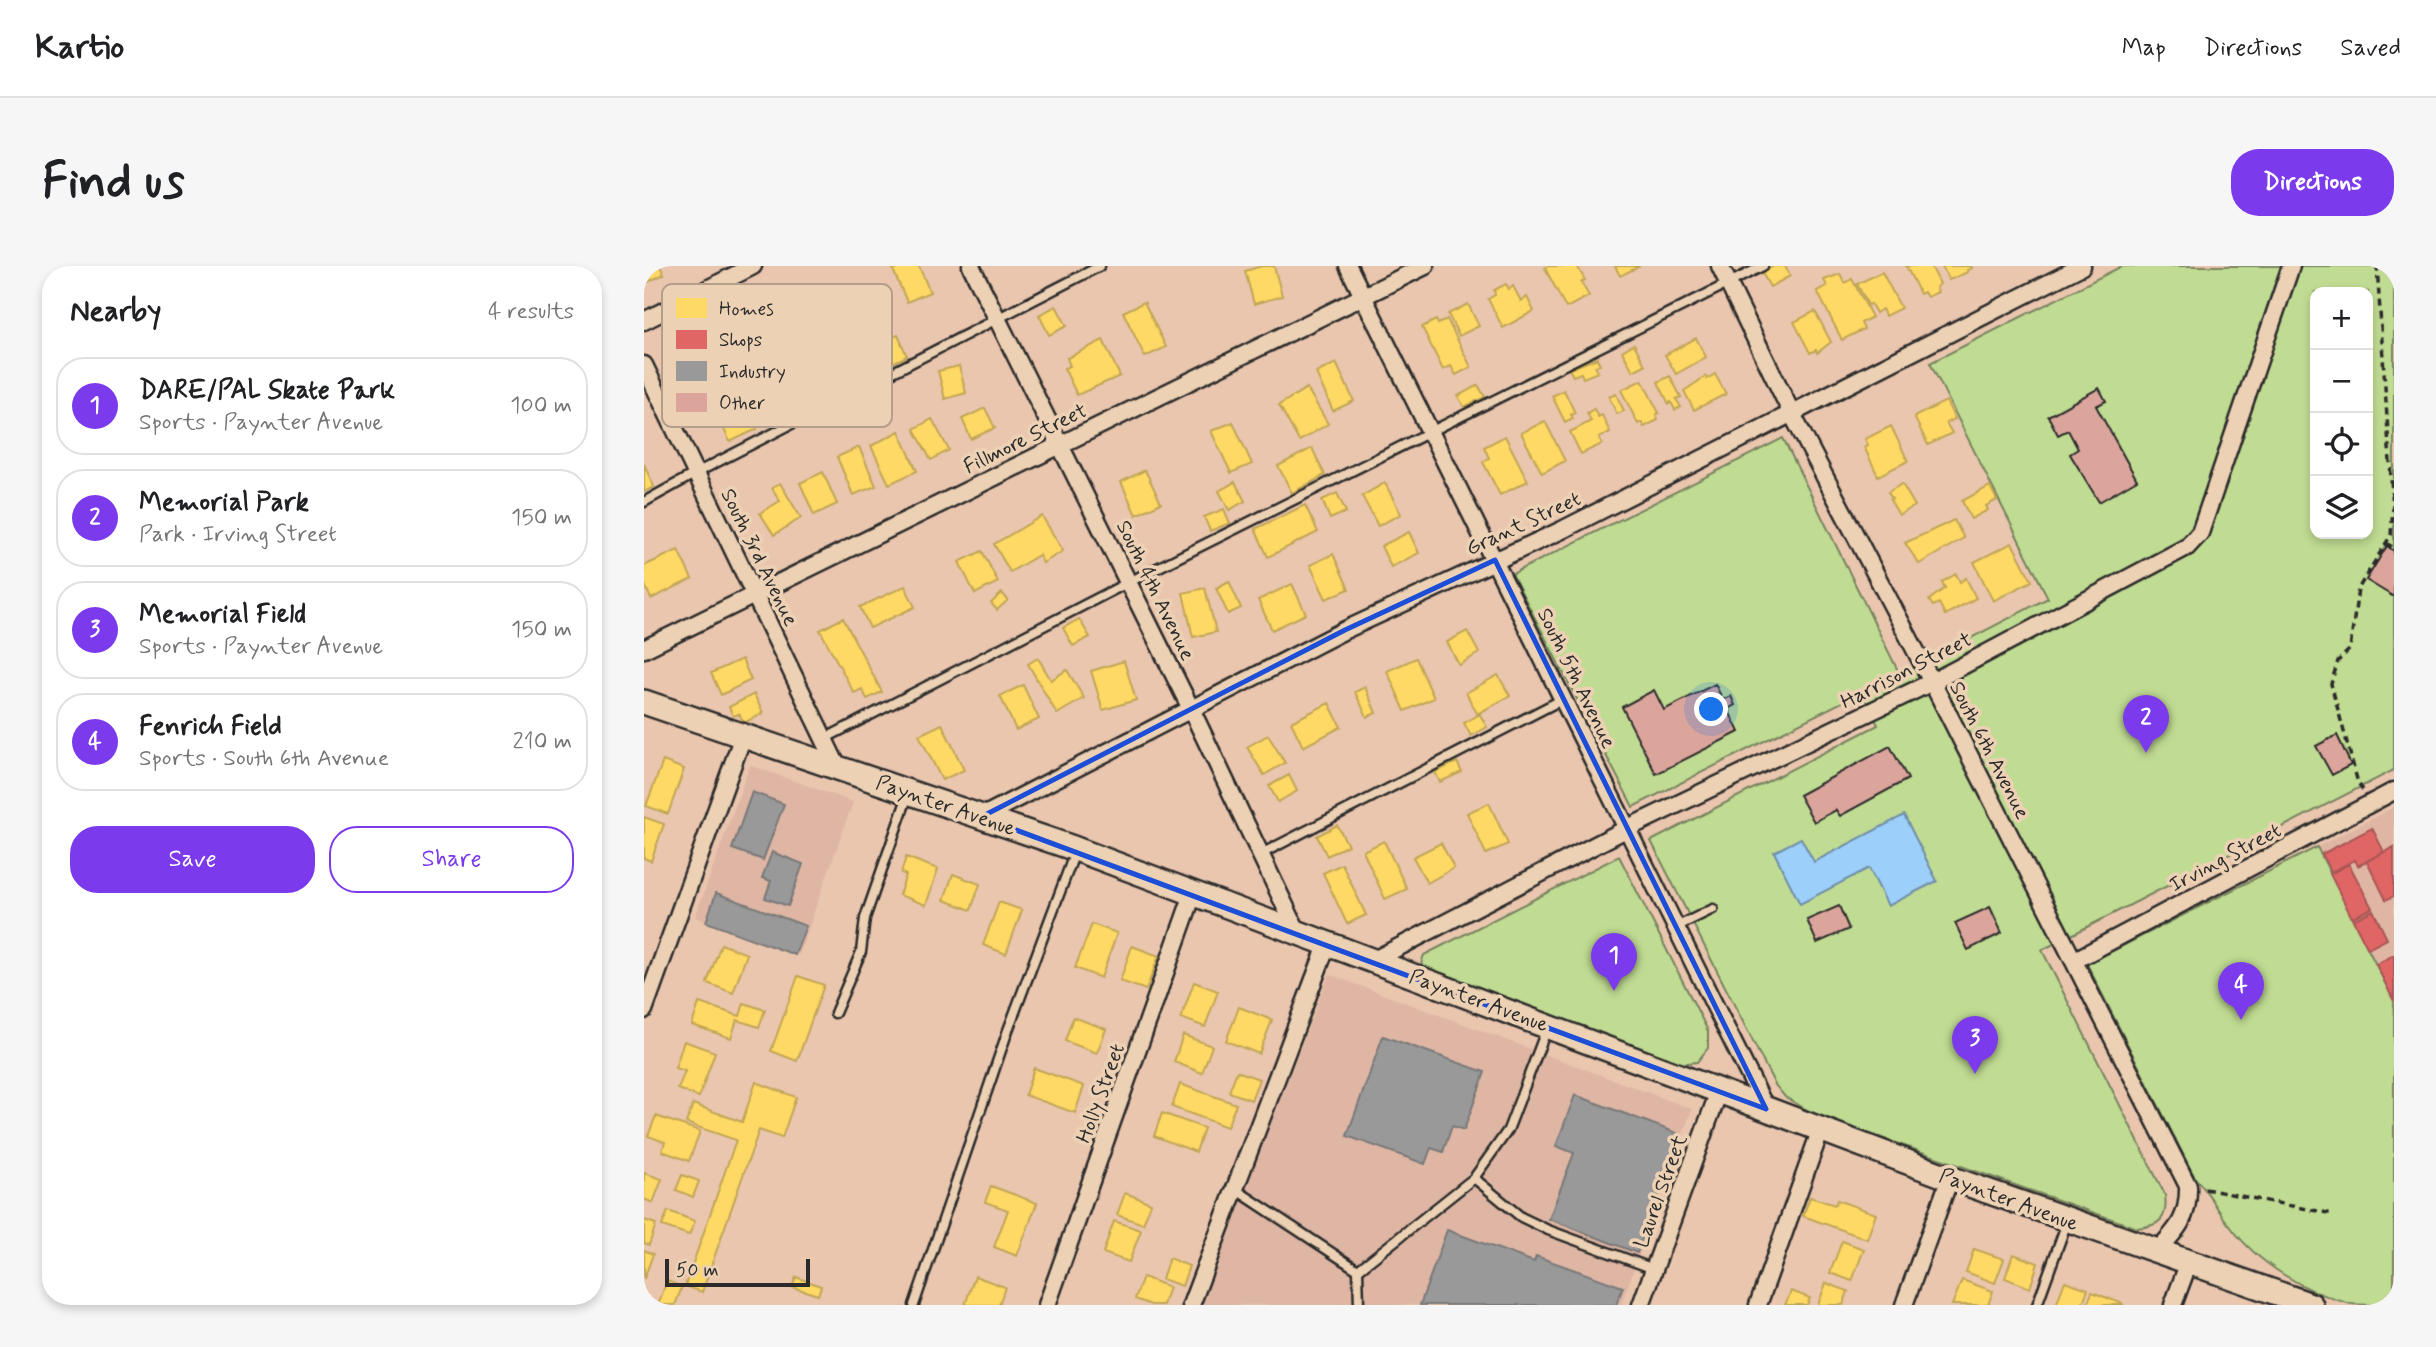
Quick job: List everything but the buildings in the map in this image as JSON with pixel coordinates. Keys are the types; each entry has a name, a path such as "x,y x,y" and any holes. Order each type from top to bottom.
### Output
{"street":[{"path":"717,284 753,266"},
{"name":"South 4th Avenue","path":"971,266 1129,582 1300,935"},
{"name":"South 5th Avenue","path":"1348,266 1766,1109"},
{"name":"Fillmore Street","path":"644,649 1425,266"},
{"name":"South 6th Avenue","path":"1720,266 1792,414 1933,682 2188,1186"},
{"name":"Grant Street","path":"981,817 1345,629 1562,530 2082,266"},
{"name":"Harrison Street","path":"1373,961 1628,828 1933,682 2187,547 2200,533 2291,266"},
{"path":"644,321 662,312"},
{"name":"South 3rd Avenue","path":"644,365 662,402"},
{"name":"South 3rd Avenue","path":"674,427 838,768"},
{"name":"Paynter Avenue","path":"644,702 1076,849 1950,1178 2311,1305"},
{"path":"644,1010 743,736"},
{"name":"Irving Street","path":"2075,960 2394,791"},
{"name":"Holly Street","path":"1047,1305 1193,894"},
{"path":"1191,1305 1326,945"},
{"name":"Laurel Street","path":"1641,1305 1719,1091"},
{"path":"1758,1305 1821,1129"},
{"path":"1904,1305 1950,1178"},
{"path":"2158,1251 2179,1228 2188,1203 2188,1186"},
{"path":"2173,1305 2189,1262"}],"lane":[{"path":"892,372 1100,266"},
{"path":"824,739 1129,582 1763,266"},
{"path":"644,502 784,427"},
{"path":"1261,854 1564,698"},
{"path":"835,1013 861,952 865,918 909,792"},
{"path":"914,1305 1007,1033 1076,849"},
{"path":"1676,927 1713,909"},
{"path":"1358,1270 1474,1178 1508,1130 1548,1025"},
{"path":"1474,1178 1521,1217 1548,1230 1654,1269"},
{"path":"1235,1189 1358,1270"},
{"path":"2037,1305 2068,1221"},
{"path":"1358,1270 1359,1305"}],"path":[{"path":"2372,803 2358,783 2331,684 2338,661 2350,649 2358,589 2391,535 2393,509 2377,266"},
{"path":"2386,543 2394,548"},
{"path":"2188,1186 2333,1214"}],"highlighted area":[{"path":"1495,560 1766,1109 981,817 1345,630"}],"shaded area":[{"path":"750,765 853,802 799,955 695,917"},
{"path":"2394,807 2394,1001 2317,847"},
{"path":"1329,974 1692,1109 1621,1305 1200,1305"}],"green space":[{"path":"2122,266 2394,266 2394,770 2042,950 2165,1195 2165,1210 2161,1220 2137,1228 1814,1114 1785,1097 1775,1085 1651,841 1878,725 1862,692 1633,807 1512,574 1783,438 1900,675 2048,598 1930,363"},
{"path":"2317,847 2394,1001 2394,1305 2351,1304 2317,1292 2284,1275 2241,1240 2195,1178 2087,964"},
{"path":"1619,856 1708,1031 1708,1048 1697,1062 1679,1064 1421,964 1424,955"}],"water":[{"path":"1904,815 1937,881 1888,906 1869,868 1800,904 1774,852 1801,838 1814,862"}],"place":[{"name":"Memorial Park","path":"2146,753"},
{"name":"DARE/PAL Skate Park","path":"1614,991"},
{"name":"Fenrich Field","path":"2241,1020"},
{"name":"Memorial Field","path":"1975,1074"}]}
